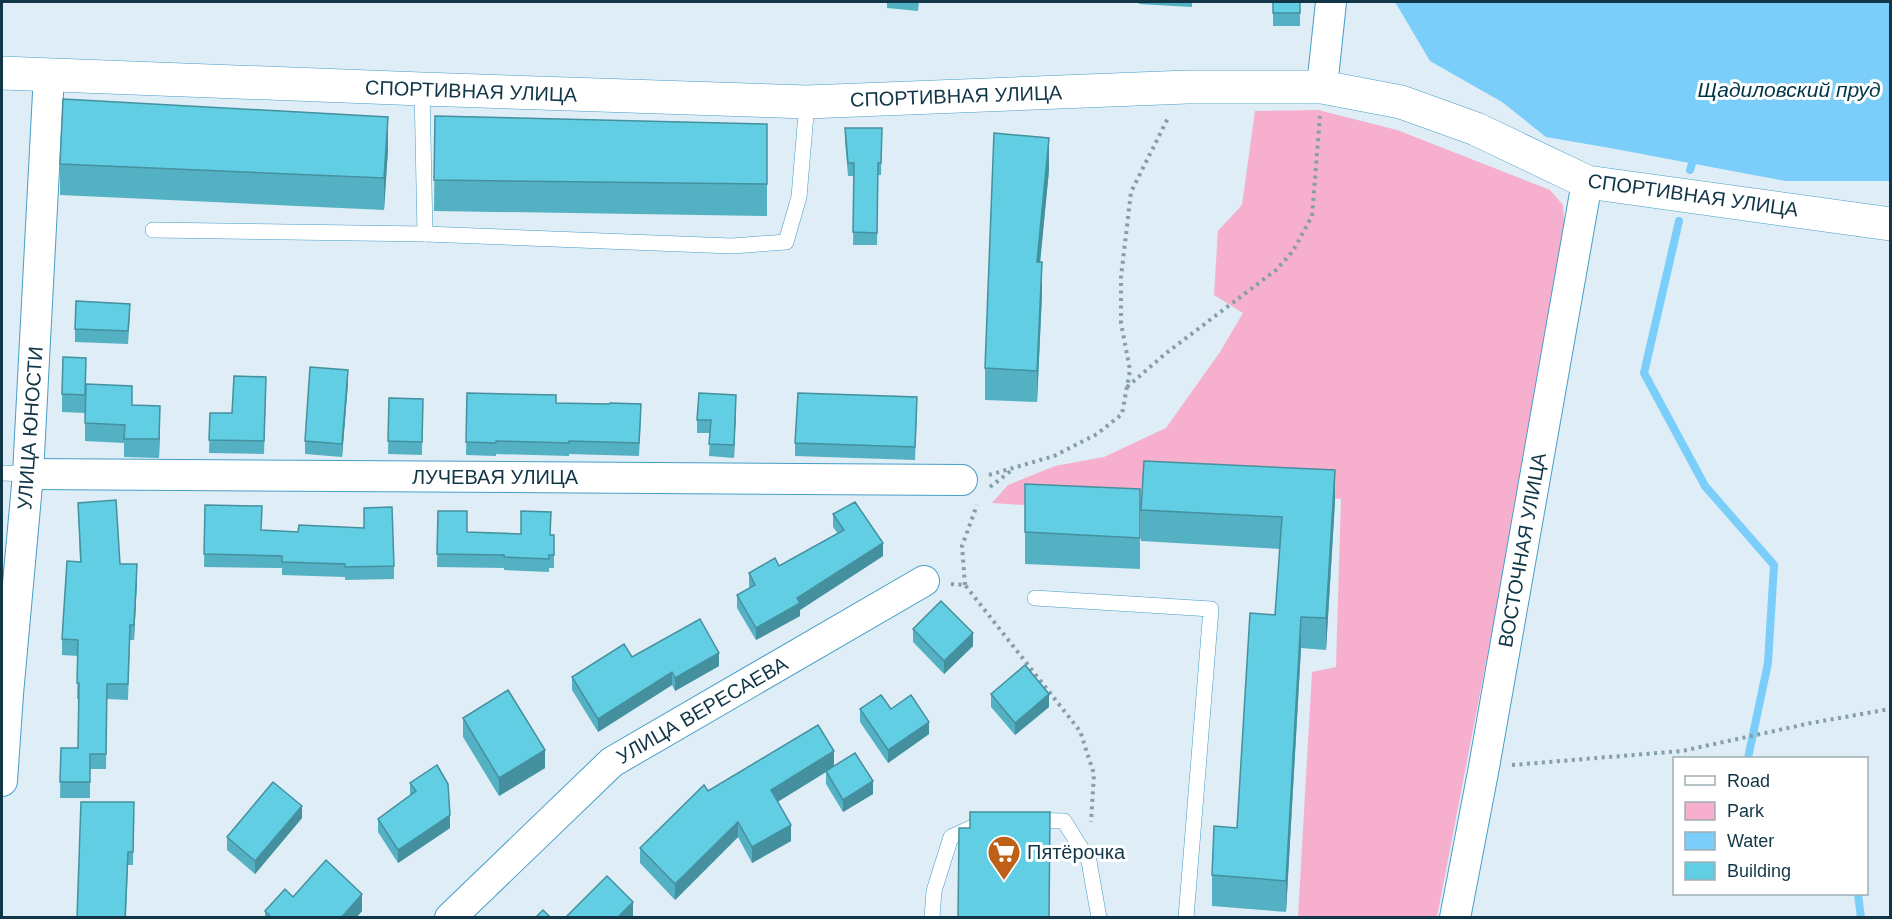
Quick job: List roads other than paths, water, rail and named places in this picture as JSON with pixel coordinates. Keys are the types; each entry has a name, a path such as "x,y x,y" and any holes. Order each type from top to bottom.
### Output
{"street":[{"path":"1322,87 1332,2"},
{"name":"СПОРТИВНАЯ УЛИЦА","path":"2,73 807,102 1187,87 1322,87 1401,102 1476,129 1587,182 1890,224"},
{"name":"УЛИЦА ЮНОСТИ","path":"2,781 15,474 49,74"},
{"name":"ВОСТОЧНАЯ УЛИЦА","path":"1455,918 1484,767 1587,182"},
{"name":"ЛУЧЕВАЯ УЛИЦА","path":"15,474 974,492"},
{"name":"УЛИЦА ВЕРЕСАЕВА","path":"450,918 612,762 924,581"}],"lane":[{"path":"422,89 425,234"},
{"path":"153,231 425,234 732,246 786,242 799,197 807,102"},
{"path":"1035,598 1211,609 1186,918"},
{"path":"932,918 934,891 951,837 993,818"},
{"path":"1017,819 1064,821 1089,861 1099,918"}],"water":[{"name":"Щадиловский пруд","path":"1395,2 1890,2 1890,181 1785,181 1546,137 1502,102 1430,61"}],"waterway":[{"path":"1690,170 1692,164"},
{"path":"1679,221 1644,373 1705,486 1774,565 1768,663 1748,757"},
{"path":"1858,895 1861,918"}],"place":[{"name":"Пятёрочка","path":"1004,881"}]}
